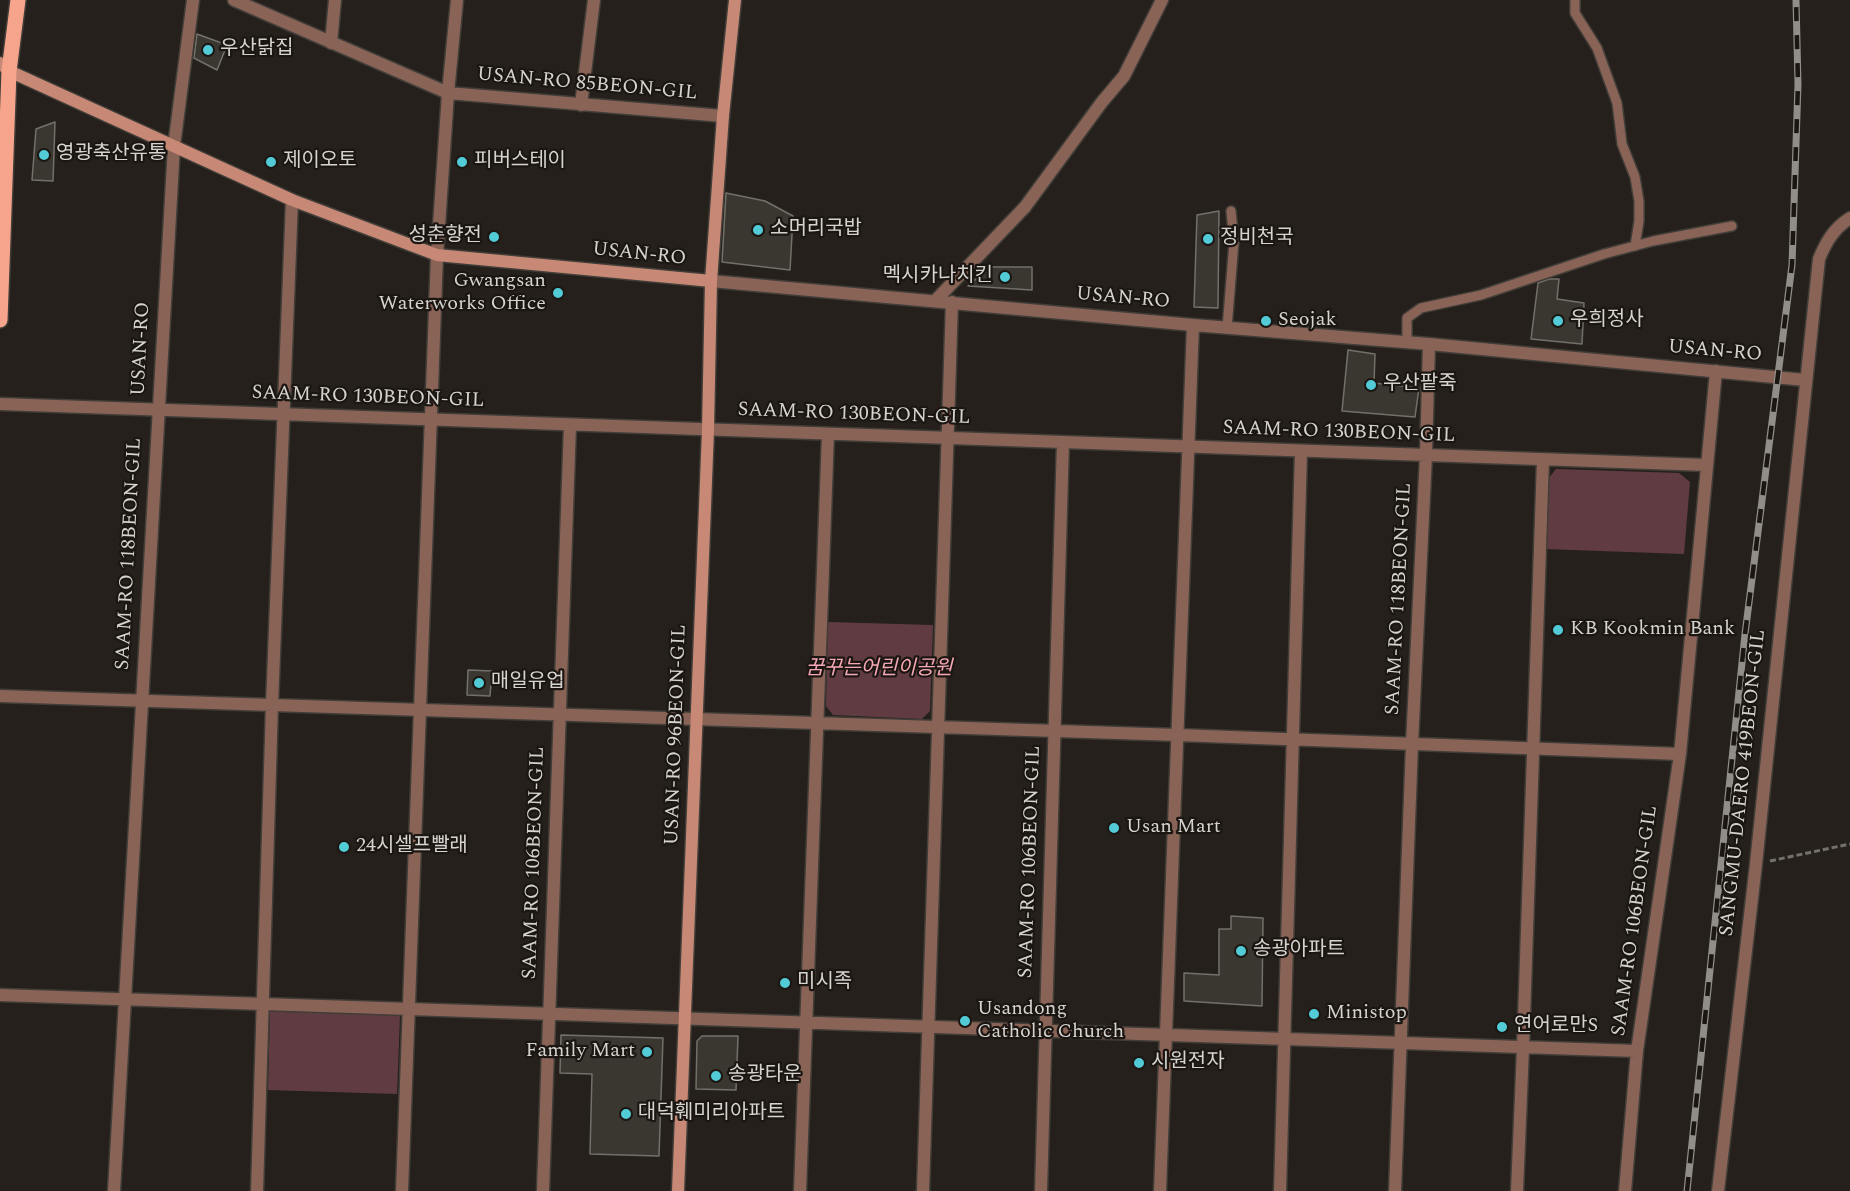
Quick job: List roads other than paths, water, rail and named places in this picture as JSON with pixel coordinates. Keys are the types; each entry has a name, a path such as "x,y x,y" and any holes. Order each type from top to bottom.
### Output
{"main road":[{"path":"0,320 4,67 18,0"}],"street":[{"path":"174,146 193,0"},
{"path":"234,0 448,93"},
{"path":"330,43 335,0"},
{"name":"USAN-RO 85BEON-GIL","path":"437,255 457,0"},
{"path":"581,105 594,0"},
{"name":"USAN-RO 96BEON-GIL","path":"678,1191 708,430 711,281 723,116 735,0"},
{"path":"935,301 1025,207 1102,102 1124,76 1162,0"},
{"name":"USAN-RO","path":"4,67 292,200 437,255 1193,326 1407,342 1805,380"},
{"name":"USAN-RO 85BEON-GIL","path":"448,93 723,116"},
{"name":"USAN-RO","path":"158,410 174,146"},
{"path":"257,1191 272,705 292,200"},
{"name":"SANGMU-DAERO 419BEON-GIL","path":"1718,1191 1756,864 1819,259 1828,240 1850,218"},
{"path":"402,1191 437,255"},
{"path":"923,1191 952,302"},
{"path":"1160,1191 1193,326"},
{"name":"SAAM-RO 118BEON-GIL","path":"1412,744 1426,455 1428,344"},
{"name":"SAAM-RO 106BEON-GIL","path":"0,995 1637,1051 1680,754 1716,371"},
{"name":"SAAM-RO 130BEON-GIL","path":"0,404 1706,465"},
{"name":"SAAM-RO 118BEON-GIL","path":"142,701 158,410"},
{"path":"560,714 570,425"},
{"path":"800,1191 828,434"},
{"path":"1055,731 1063,442"},
{"path":"1280,1191 1301,451"},
{"path":"1517,1191 1543,459"},
{"name":"SAAM-RO 118BEON-GIL","path":"0,696 1680,754"},
{"path":"114,1191 142,701"},
{"name":"SAAM-RO 106BEON-GIL","path":"550,1014 560,714"},
{"name":"SAAM-RO 106BEON-GIL","path":"1046,1031 1055,731"},
{"path":"1395,1191 1412,744"},
{"path":"543,1191 550,1014"},
{"path":"1041,1191 1046,1031"},
{"path":"1625,1191 1637,1051"}],"lane":[{"path":"1575,0 1575,13 1597,48 1617,103 1622,144 1635,177 1639,201 1635,246"},
{"path":"1227,328 1234,242 1231,211"},
{"path":"1407,342 1407,318 1421,308 1481,295 1604,254 1687,234 1732,226"}],"railway":[{"path":"1687,1191 1745,634 1792,265 1798,84 1796,0"}],"place":[{"name":"우산닭집","path":"208,50"},
{"name":"영광축산유통","path":"44,155"},
{"name":"제이오토","path":"271,162"},
{"name":"피버스테이","path":"462,162"},
{"name":"소머리국밥","path":"758,230"},
{"name":"성춘향전","path":"494,237"},
{"name":"정비천국","path":"1208,239"},
{"name":"멕시카나치킨","path":"1005,277"},
{"name":"Gwangsan Waterworks Office","path":"558,293"},
{"name":"Seojak","path":"1266,321"},
{"name":"우희정사","path":"1558,321"},
{"name":"우산팥죽","path":"1371,385"},
{"name":"KB Kookmin Bank","path":"1558,630"},
{"name":"매일유업","path":"479,683"},
{"name":"Usan Mart","path":"1114,828"},
{"name":"24시셀프빨래","path":"344,847"},
{"name":"송광아파트","path":"1241,951"},
{"name":"미시족","path":"785,983"},
{"name":"Ministop","path":"1314,1014"},
{"name":"Usandong Catholic Church","path":"965,1021"},
{"name":"연어로만S","path":"1502,1027"},
{"name":"Family Mart","path":"647,1052"},
{"name":"시원전자","path":"1139,1063"},
{"name":"송광타운","path":"716,1076"},
{"name":"대덕훼미리아파트","path":"626,1114"}],"park label":[{"name":"꿈꾸는어린이공원","path":"879,670"}]}
